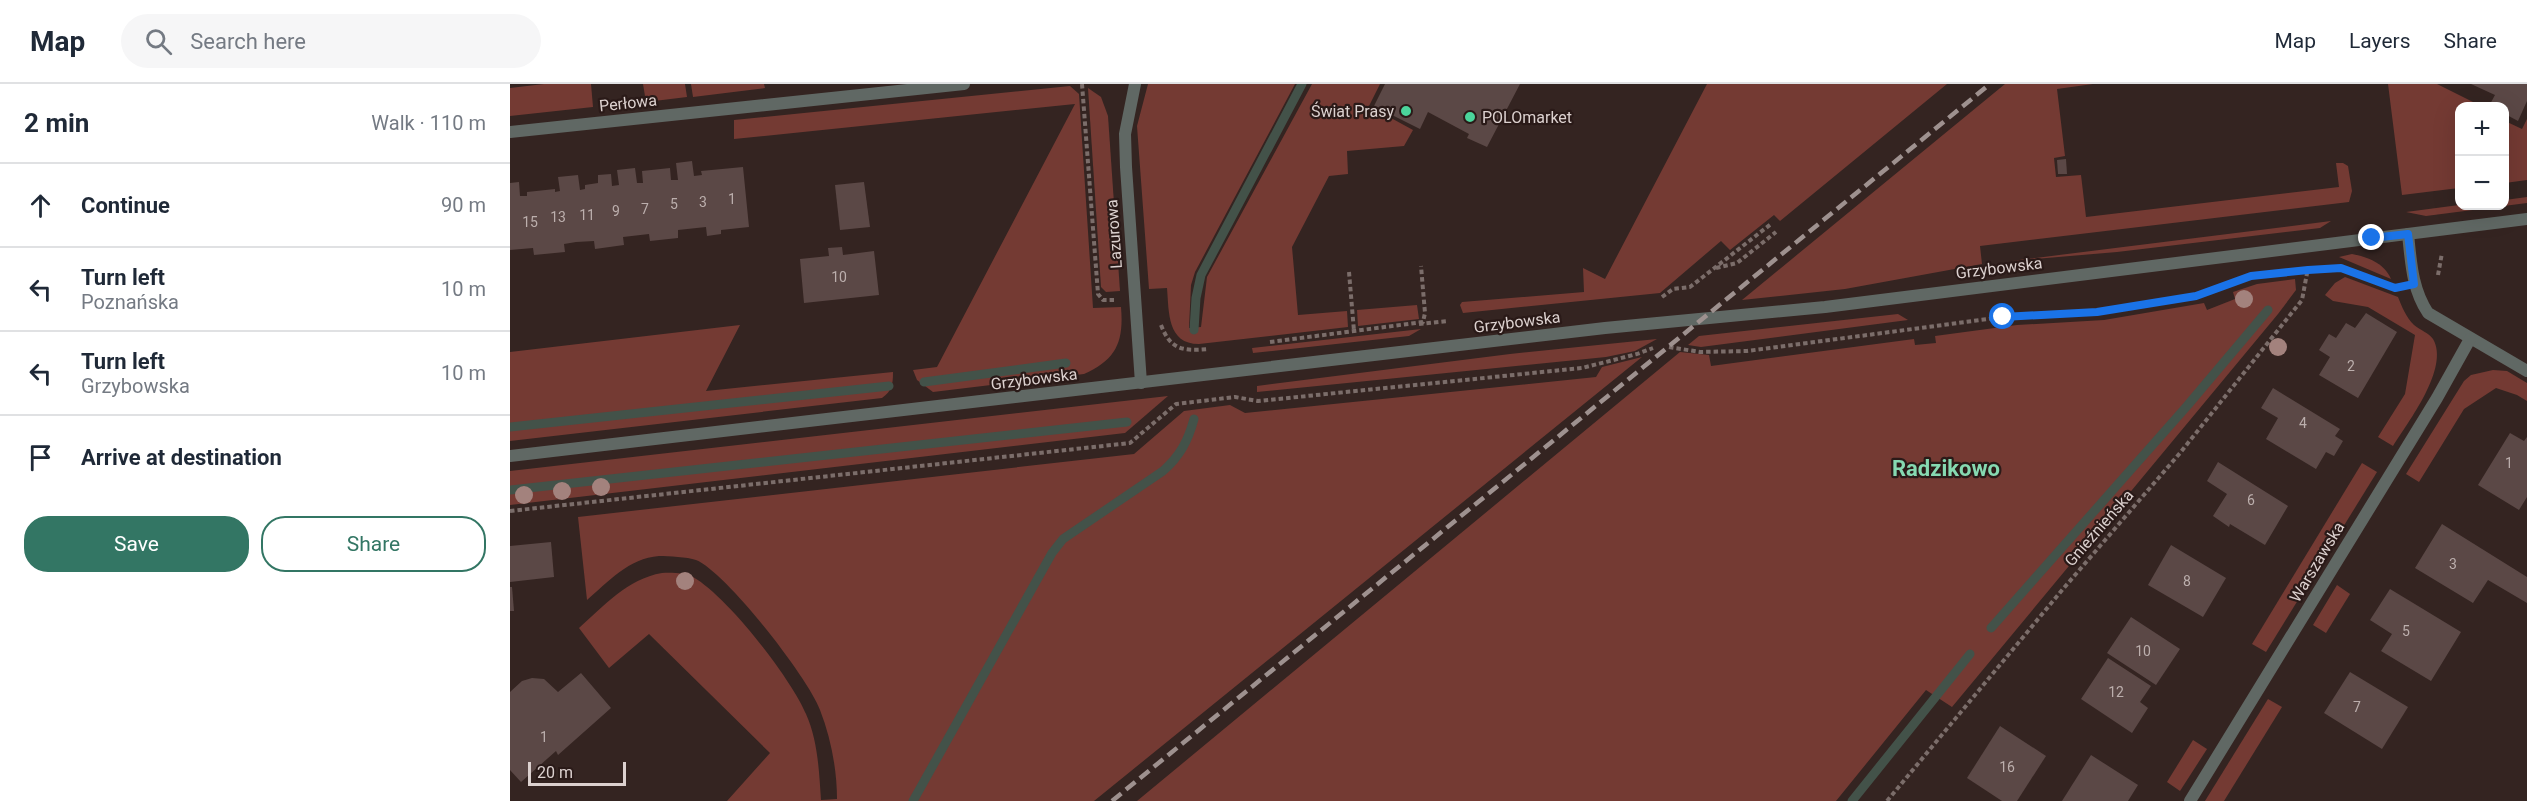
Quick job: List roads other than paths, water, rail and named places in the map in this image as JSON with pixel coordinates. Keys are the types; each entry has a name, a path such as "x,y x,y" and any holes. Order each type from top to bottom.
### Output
{"street":[{"name":"Perłowa","path":"510,132 964,84"},
{"name":"Lazurowa","path":"1135,84 1125,134 1141,383"},
{"name":"Grzybowska","path":"510,456 1594,329 1825,308 2527,219"},
{"path":"2408,234 2414,284 2428,313 2527,371"},
{"name":"Warszawska","path":"2190,801 2431,408 2470,339"}],"waterway":[{"path":"1194,330 1196,298 1201,275 1302,84"},
{"path":"1991,628 2187,406 2268,310"},
{"path":"924,382 1066,363"},
{"path":"510,427 889,386"},
{"path":"913,801 1052,553 1063,539 1163,471 1183,448 1194,419"},
{"path":"510,490 1127,422"},
{"path":"1852,801 1970,654"}],"railway":[{"path":"1112,801 1990,84"}],"place":[{"name":"Świat Prasy","path":"1406,111"},
{"name":"POLOmarket","path":"1470,117"}],"district":[{"name":"Radzikowo","path":"1946,468"}]}
